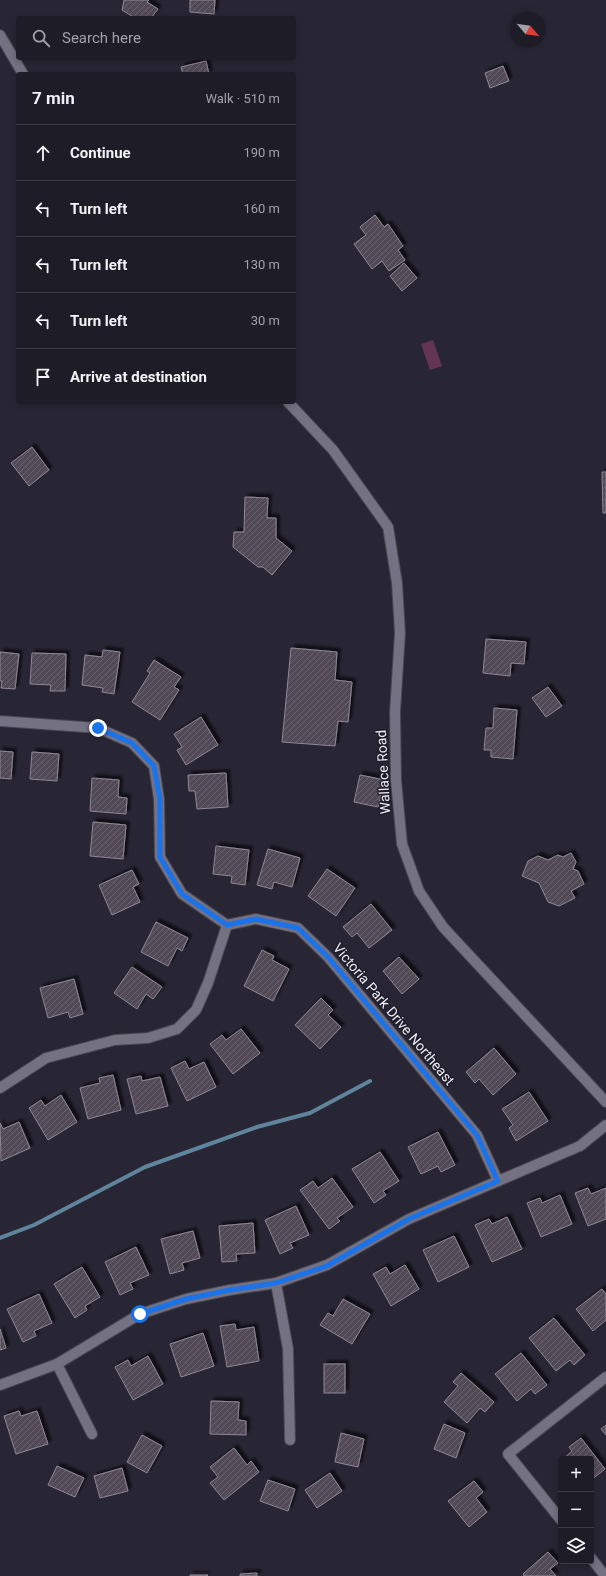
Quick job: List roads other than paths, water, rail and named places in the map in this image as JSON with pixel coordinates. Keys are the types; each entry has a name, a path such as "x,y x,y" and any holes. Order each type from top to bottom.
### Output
{"street":[{"path":"0,35 22,72"},
{"name":"Wallace Road","path":"290,404 333,450 388,527 397,583 400,633 395,712 396,780 402,844 419,891 442,927 606,1102"},
{"path":"0,721 98,728 132,743 154,766 160,799 160,857 182,894 227,925 208,983 196,1010 177,1029 148,1038 115,1040 46,1058 0,1088"},
{"name":"Victoria Park Drive Northeast","path":"227,925 256,919 298,928 323,952 477,1135 498,1181"},
{"path":"0,1385 57,1364 140,1314 186,1299 276,1283 327,1266 409,1219 580,1146 606,1125"},
{"path":"276,1283 288,1349 290,1440"},
{"path":"57,1364 92,1434"},
{"path":"558,1516 508,1454 606,1377"},
{"path":"594,1562 605,1576"}],"waterway":[{"path":"0,1238 34,1225 145,1167 257,1127 310,1113 370,1081"}]}
